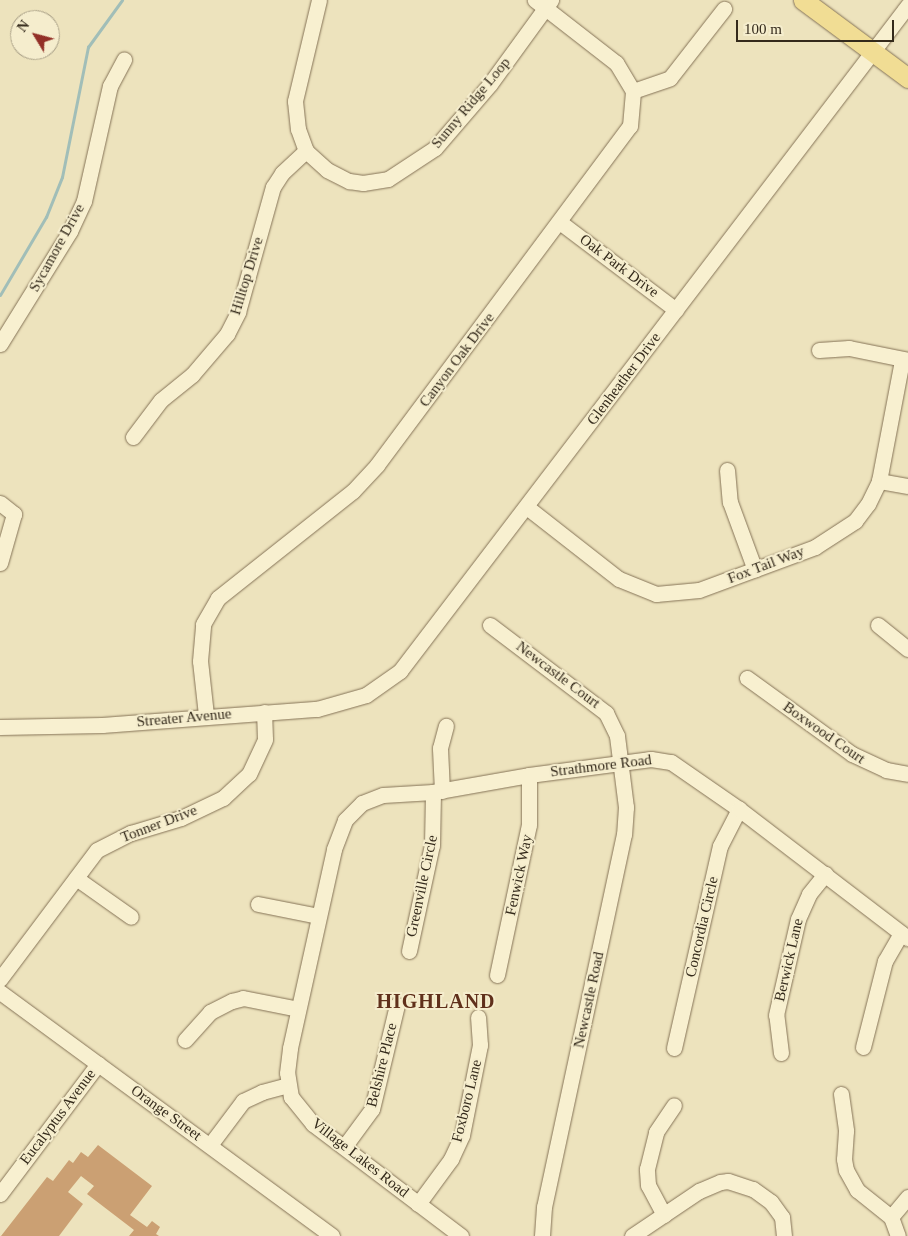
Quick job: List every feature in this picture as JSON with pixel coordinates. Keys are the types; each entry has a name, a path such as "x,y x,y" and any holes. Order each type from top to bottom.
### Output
{"main road":[{"path":"803,0 908,78"}],"street":[{"name":"Sunny Ridge Loop","path":"319,0 295,101 298,129 306,151 327,170 348,181 363,183 388,179 418,162 458,124 544,3"},
{"path":"544,3 616,63 633,91 670,78 724,9"},
{"name":"Glenheather Drive","path":"366,696 400,671 528,508 908,5"},
{"name":"Sycamore Drive","path":"0,344 70,231 84,201 110,86 124,60"},
{"name":"Canyon Oak Drive","path":"206,715 200,661 204,624 218,598 352,491 377,465 561,223 630,126 633,91"},
{"name":"Hilltop Drive","path":"133,437 161,400 192,375 227,334 238,312 273,187 282,173 306,151"},
{"name":"Oak Park Drive","path":"561,223 676,310"},
{"path":"819,350 849,348 905,360"},
{"name":"Fox Tail Way","path":"528,508 619,579 656,594 699,590 815,547 836,535 859,515 879,481 905,360"},
{"path":"727,470 730,502 755,570"},
{"path":"879,481 908,486"},
{"path":"0,503 14,514 0,563"},
{"name":"Newcastle Court","path":"490,625 606,713 617,736 621,763"},
{"path":"878,625 908,649"},
{"name":"Boxwood Court","path":"747,678 852,754 886,770 908,774"},
{"name":"Streater Avenue","path":"0,727 102,725 206,715 317,709 366,696"},
{"name":"Tonner Drive","path":"0,979 97,850 131,833 181,818 223,798 249,774 264,739 264,712"},
{"name":"Greenville Circle","path":"408,950 432,845 438,791 440,748 446,726"},
{"name":"Strathmore Road","path":"318,916 334,849 350,814 362,803 383,795 438,791 529,775 659,760 679,765 905,936"},
{"name":"Newcastle Road","path":"542,1236 544,1206 624,834 626,808 621,763"},
{"name":"Fenwick Way","path":"497,975 529,826 529,775"},
{"name":"Concordia Circle","path":"674,1048 720,846 739,809"},
{"name":"Berwick Lane","path":"781,1053 776,1015 798,919 810,894 825,874"},
{"path":"76,878 131,917"},
{"path":"258,904 318,916"},
{"name":"Village Lakes Road","path":"318,916 290,1048 288,1085 291,1097 303,1113 344,1147 461,1236"},
{"path":"863,1047 885,961 905,936"},
{"name":"Orange Street","path":"0,992 332,1236"},
{"path":"185,1040 210,1012 232,1001 243,998 298,1009"},
{"name":"Belshire Place","path":"344,1147 369,1115 397,1005"},
{"name":"Foxboro Lane","path":"418,1204 451,1159 462,1135 480,1045 478,1017"},
{"name":"Eucalyptus Avenue","path":"0,1194 98,1064"},
{"path":"210,1145 243,1101 288,1085"},
{"path":"841,1094 846,1131 844,1159 846,1170 857,1190 891,1217 898,1236"},
{"path":"664,1214 648,1185 647,1168 656,1132 674,1106"},
{"path":"632,1236 710,1185 728,1182 753,1189 771,1202 782,1217 784,1236"},
{"path":"891,1217 908,1197"}],"building":[{"path":"98,1145 152,1186 130,1215 147,1227 152,1221 160,1227 156,1234 159,1236 129,1236 134,1230 87,1194 94,1186 81,1176 68,1192 83,1204 59,1236 1,1236 47,1177 53,1181 69,1160 73,1163 81,1152 88,1157"}],"waterway":[{"path":"0,295 46,217 62,177 88,47 122,0"}],"district":[{"name":"HIGHLAND","path":"436,1001"}]}
